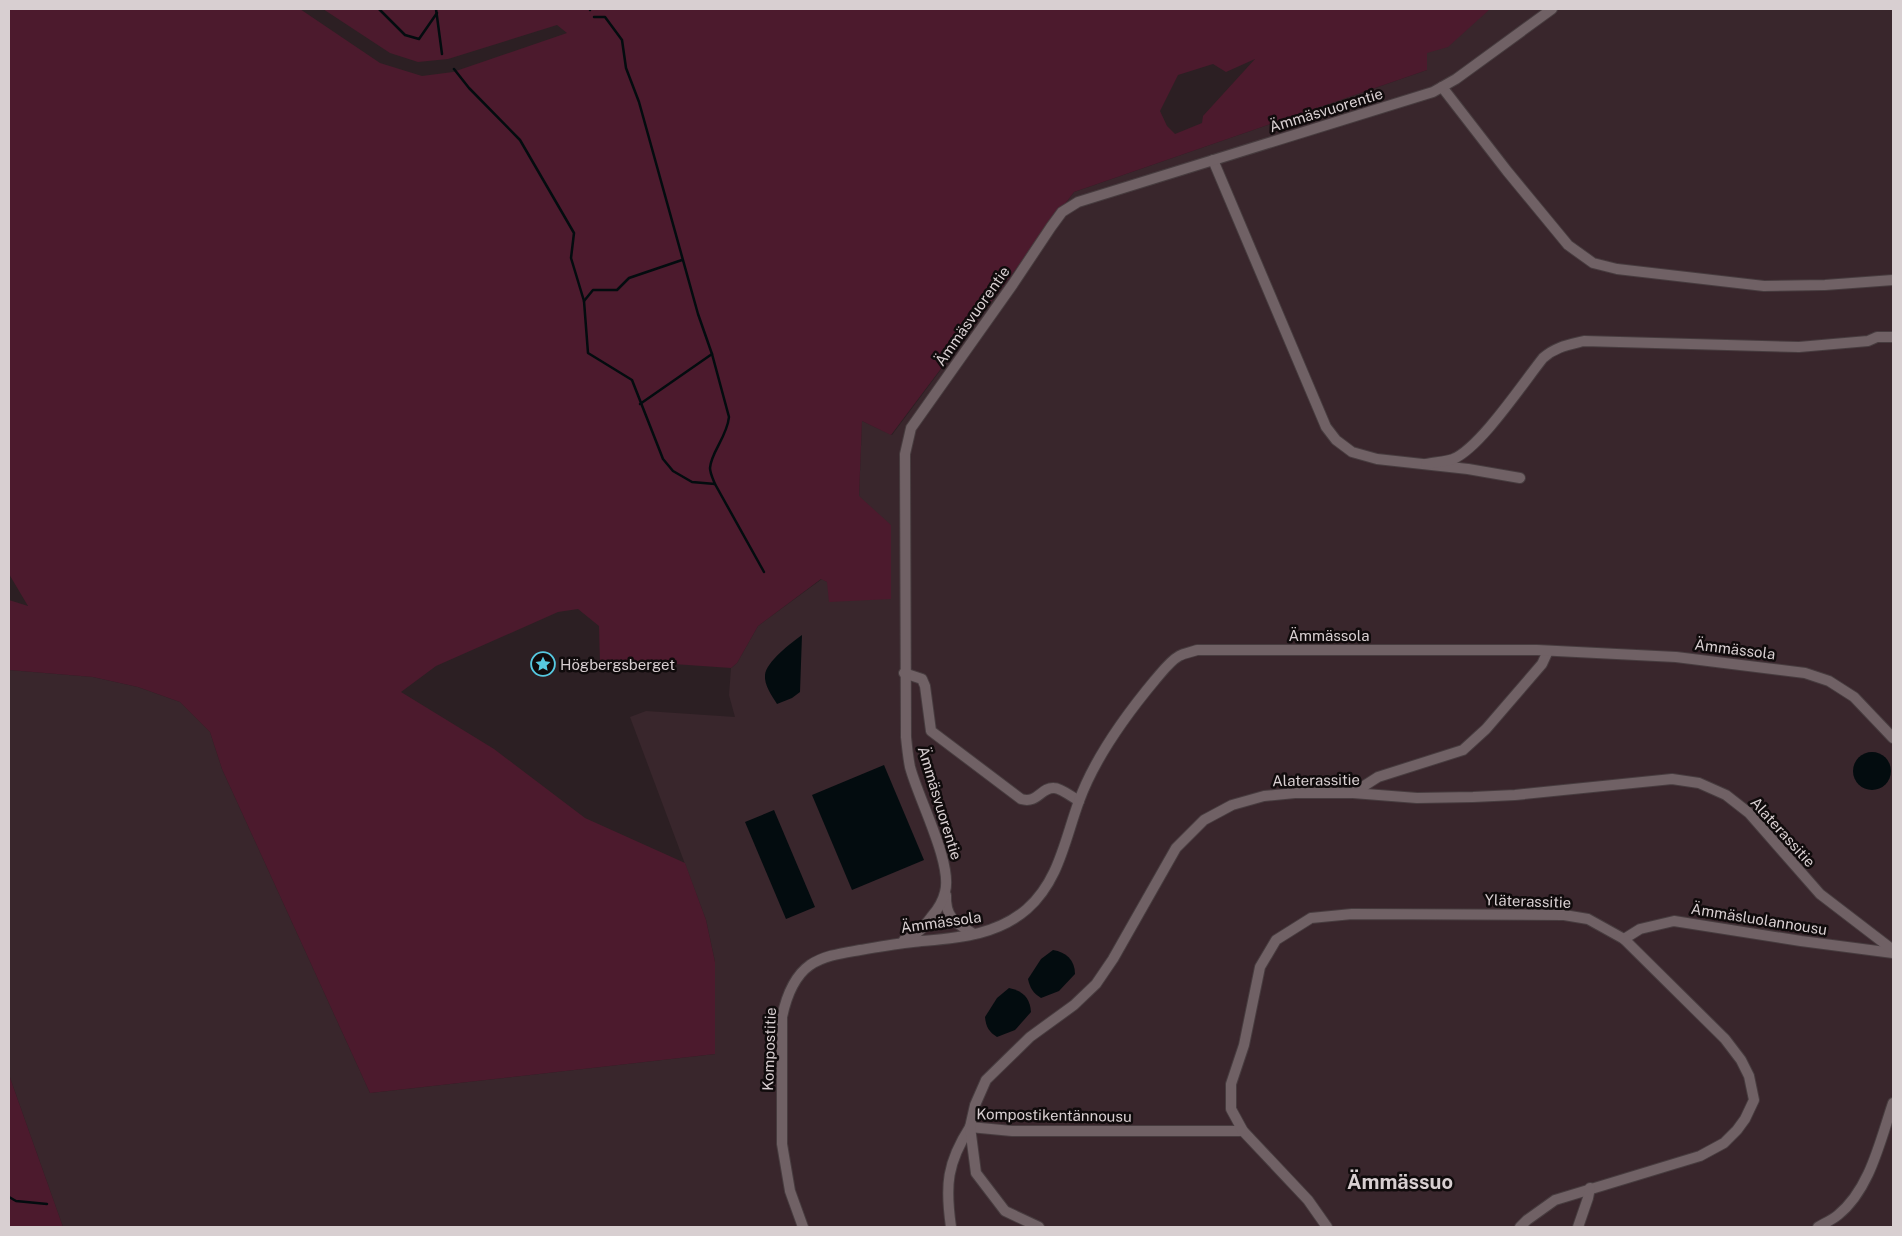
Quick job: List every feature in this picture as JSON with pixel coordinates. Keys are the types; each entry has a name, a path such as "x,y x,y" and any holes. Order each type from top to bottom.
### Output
{"street":[{"name":"Ämmäsvuorentie","path":"974,934 960,926 948,914 943,861 910,767 906,737 904,673 904,454 911,428 1062,212 1078,202 1433,92 1499,49 1552,9"},
{"path":"1442,87 1507,172 1568,245 1593,263 1626,270 1764,286 1893,280"},
{"path":"1213,160 1326,427 1336,440 1352,452 1377,459 1520,478"},
{"path":"1426,464 1453,459 1470,448 1543,358 1552,350 1561,346 1584,341 1799,347 1868,341 1877,337 1893,337"},
{"name":"Ämmässola","path":"895,944 974,934 996,928 1027,909 1050,881 1079,801 1095,765 1138,701 1179,655 1197,650 1548,651 1676,657 1805,673 1829,681 1854,697 1893,738"},
{"path":"1353,793 1378,777 1463,750 1486,729 1542,664 1548,651"},
{"path":"904,673 922,679 925,686 931,731 1021,799 1026,801 1033,800 1048,789 1055,787 1079,801"},
{"name":"Alaterassitie","path":"1039,1227 1005,1210 976,1173 970,1127 975,1105 986,1080 1030,1037 1074,1005 1096,984 1113,959 1176,848 1204,820 1232,805 1264,796 1295,793 1353,793 1416,798 1473,797 1515,795 1672,779 1699,783 1726,795 1749,813 1820,894 1893,951"},
{"path":"895,944 914,937 924,928 940,906 946,892"},
{"name":"Yläterassitie","path":"1327,1227 1308,1200 1243,1131 1231,1108 1231,1084 1244,1044 1260,967 1276,940 1311,918 1352,914 1564,914 1588,919 1624,939 1725,1040 1741,1060 1749,1076 1754,1100 1745,1119 1724,1143 1700,1156 1555,1200 1520,1227"},
{"name":"Ämmäsluolannousu","path":"1624,939 1640,929 1674,921 1801,941 1893,951"},
{"name":"Kompostitie","path":"803,1227 790,1191 782,1144 782,1017 786,998 796,980 809,966 832,954 895,944"},
{"path":"1818,1227 1838,1215 1851,1201 1866,1178 1893,1103"},
{"name":"Kompostikentännousu","path":"951,1227 948,1194 950,1164 970,1127 1012,1131 1243,1131"},
{"path":"1578,1227 1590,1188"}],"shaded area":[{"path":"9,9 300,9 380,63 422,76 453,72 567,33 557,25 448,59 418,62 390,53 323,9 1490,9 1448,47 1427,53 1427,70 1074,192 891,435 862,421 859,496 891,525 891,599 829,602 827,582 821,579 758,626 737,663 731,668 630,661 600,665 599,626 578,609 558,612 436,666 401,692 494,749 585,818 685,863 706,920 715,962 715,1054 370,1093 222,769 210,732 180,702 138,687 93,677 9,670 9,600 28,606 9,574","holes":["1255,59 1203,116 1202,123 1175,134 1167,126 1160,111 1178,75 1213,64 1226,72"]},
{"path":"1426,9 1893,9 1893,1227 63,1227 9,1075 9,670 93,677 138,687 180,702 210,732 222,769 370,1093 715,1054 715,962 706,920 630,717 646,711 735,717 729,695 731,668 737,663 758,626 822,579 827,582 859,496 862,421 892,435 1074,192 1427,70"},
{"path":"802,635 800,692 792,698 777,704 766,683 766,670 780,653"},
{"path":"1872,752 1886,757 1891,771 1886,785 1872,790 1858,785 1853,771 1858,757"},
{"path":"884,765 924,860 852,890 812,795"},
{"path":"774,810 815,907 786,919 745,822"},
{"path":"1053,950 1069,958 1075,969 1075,974 1059,991 1041,998 1032,990 1028,979 1041,959"},
{"path":"1009,988 1025,996 1031,1012 1015,1030 997,1037 988,1029 985,1017 997,998"},
{"path":"9,1075 63,1227 9,1227"}],"waterway":[{"path":"379,9 405,35 419,39 437,13"},
{"path":"436,9 442,54"},
{"path":"594,17 605,17 622,40 626,68 639,102 698,314 712,354 729,417 728,424 711,462 711,474 764,572"},
{"path":"454,69 469,88 520,140 574,233 571,258 584,301 588,353 632,380 663,459 673,471 692,482 715,484"},
{"path":"584,301 593,290 617,290 629,278 682,260"},
{"path":"640,404 712,354"},
{"path":"9,1197 16,1201 47,1204"}],"place":[{"name":"Högbergsberget","path":"543,664"}],"district":[{"name":"Ämmässuo","path":"1400,1182"}]}
